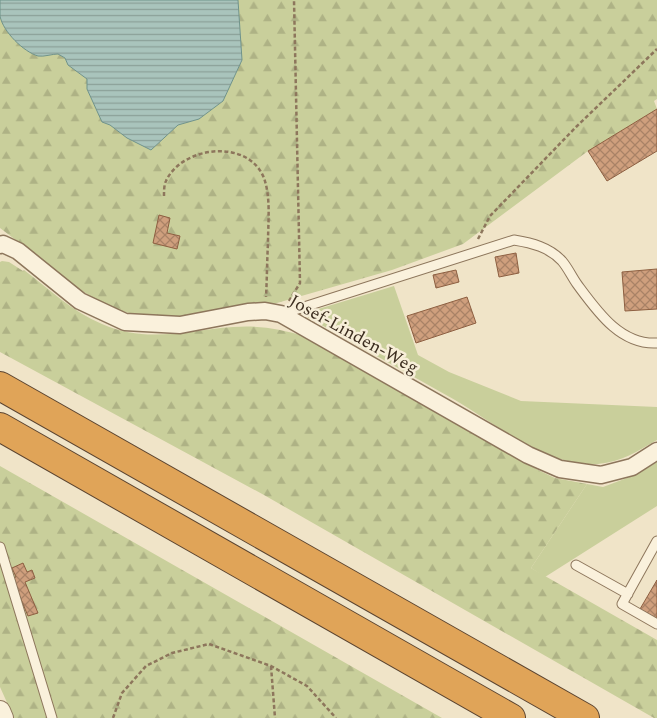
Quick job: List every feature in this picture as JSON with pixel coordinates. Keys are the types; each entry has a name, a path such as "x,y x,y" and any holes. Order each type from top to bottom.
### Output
{"highway":[{"path":"0,386 584,718"},
{"path":"0,427 510,718"}],"street":[{"name":"Josef-Linden-Weg","path":"0,245 3,244 18,251 80,301 124,322 180,325 265,311 281,314 528,455 560,470 601,474 632,467 657,451"},
{"path":"0,711 3,718"}],"lane":[{"path":"281,314 514,240 538,244 562,260 602,316 617,331 633,340 657,343"},
{"path":"657,541 622,604 657,624"},
{"path":"0,547 52,718"},
{"path":"576,565 628,594"}],"path":[{"path":"281,314 300,284 294,0"},
{"path":"470,254 490,216 576,127 657,49"},
{"path":"164,196 165,182 176,168 193,156 216,150 232,152 246,158 256,166 264,178 269,206 265,311"},
{"path":"113,718 122,693 146,666 172,653 210,644 271,666 307,686 336,718"},
{"path":"271,666 275,718"}],"green space":[{"path":"238,0 657,0 657,99 654,101 657,109 588,151 463,244 392,270 263,307 239,308 168,317 150,317 119,310 78,288 0,228 0,16 1,20 42,56 58,54 65,58 68,65 87,79 87,89 102,122 151,150 178,125 199,119 223,101 242,60"},
{"path":"0,262 9,262 24,270 62,300 91,319 119,330 151,335 233,327 260,327 304,336 540,471 555,478 587,484 531,568 657,640 657,718 264,495 0,352"},
{"path":"394,286 418,355 449,372 521,401 657,407 657,440 629,455 606,463 580,463 561,459 543,452 505,432 455,400 302,314"},
{"path":"657,462 657,506 545,577 531,568 587,484 603,487 635,475"},
{"path":"0,466 442,718 14,718 0,687"}],"water":[{"path":"0,0 238,0 242,60 223,101 199,119 178,125 151,150 102,122 87,89 87,79 68,65 65,58 58,54 38,56 32,54 15,41 2,22"}],"building":[{"path":"657,109 657,151 607,181 588,151"},
{"path":"159,215 170,218 167,233 180,236 177,249 153,243"},
{"path":"516,253 519,273 499,277 495,257"},
{"path":"657,269 657,309 625,311 622,272"},
{"path":"456,270 459,282 436,288 433,275"},
{"path":"467,297 476,323 416,343 407,316"},
{"path":"23,563 27,572 32,570 35,578 25,582 38,613 28,616 12,578 16,577 12,568"},
{"path":"657,580 657,619 640,609"}]}
